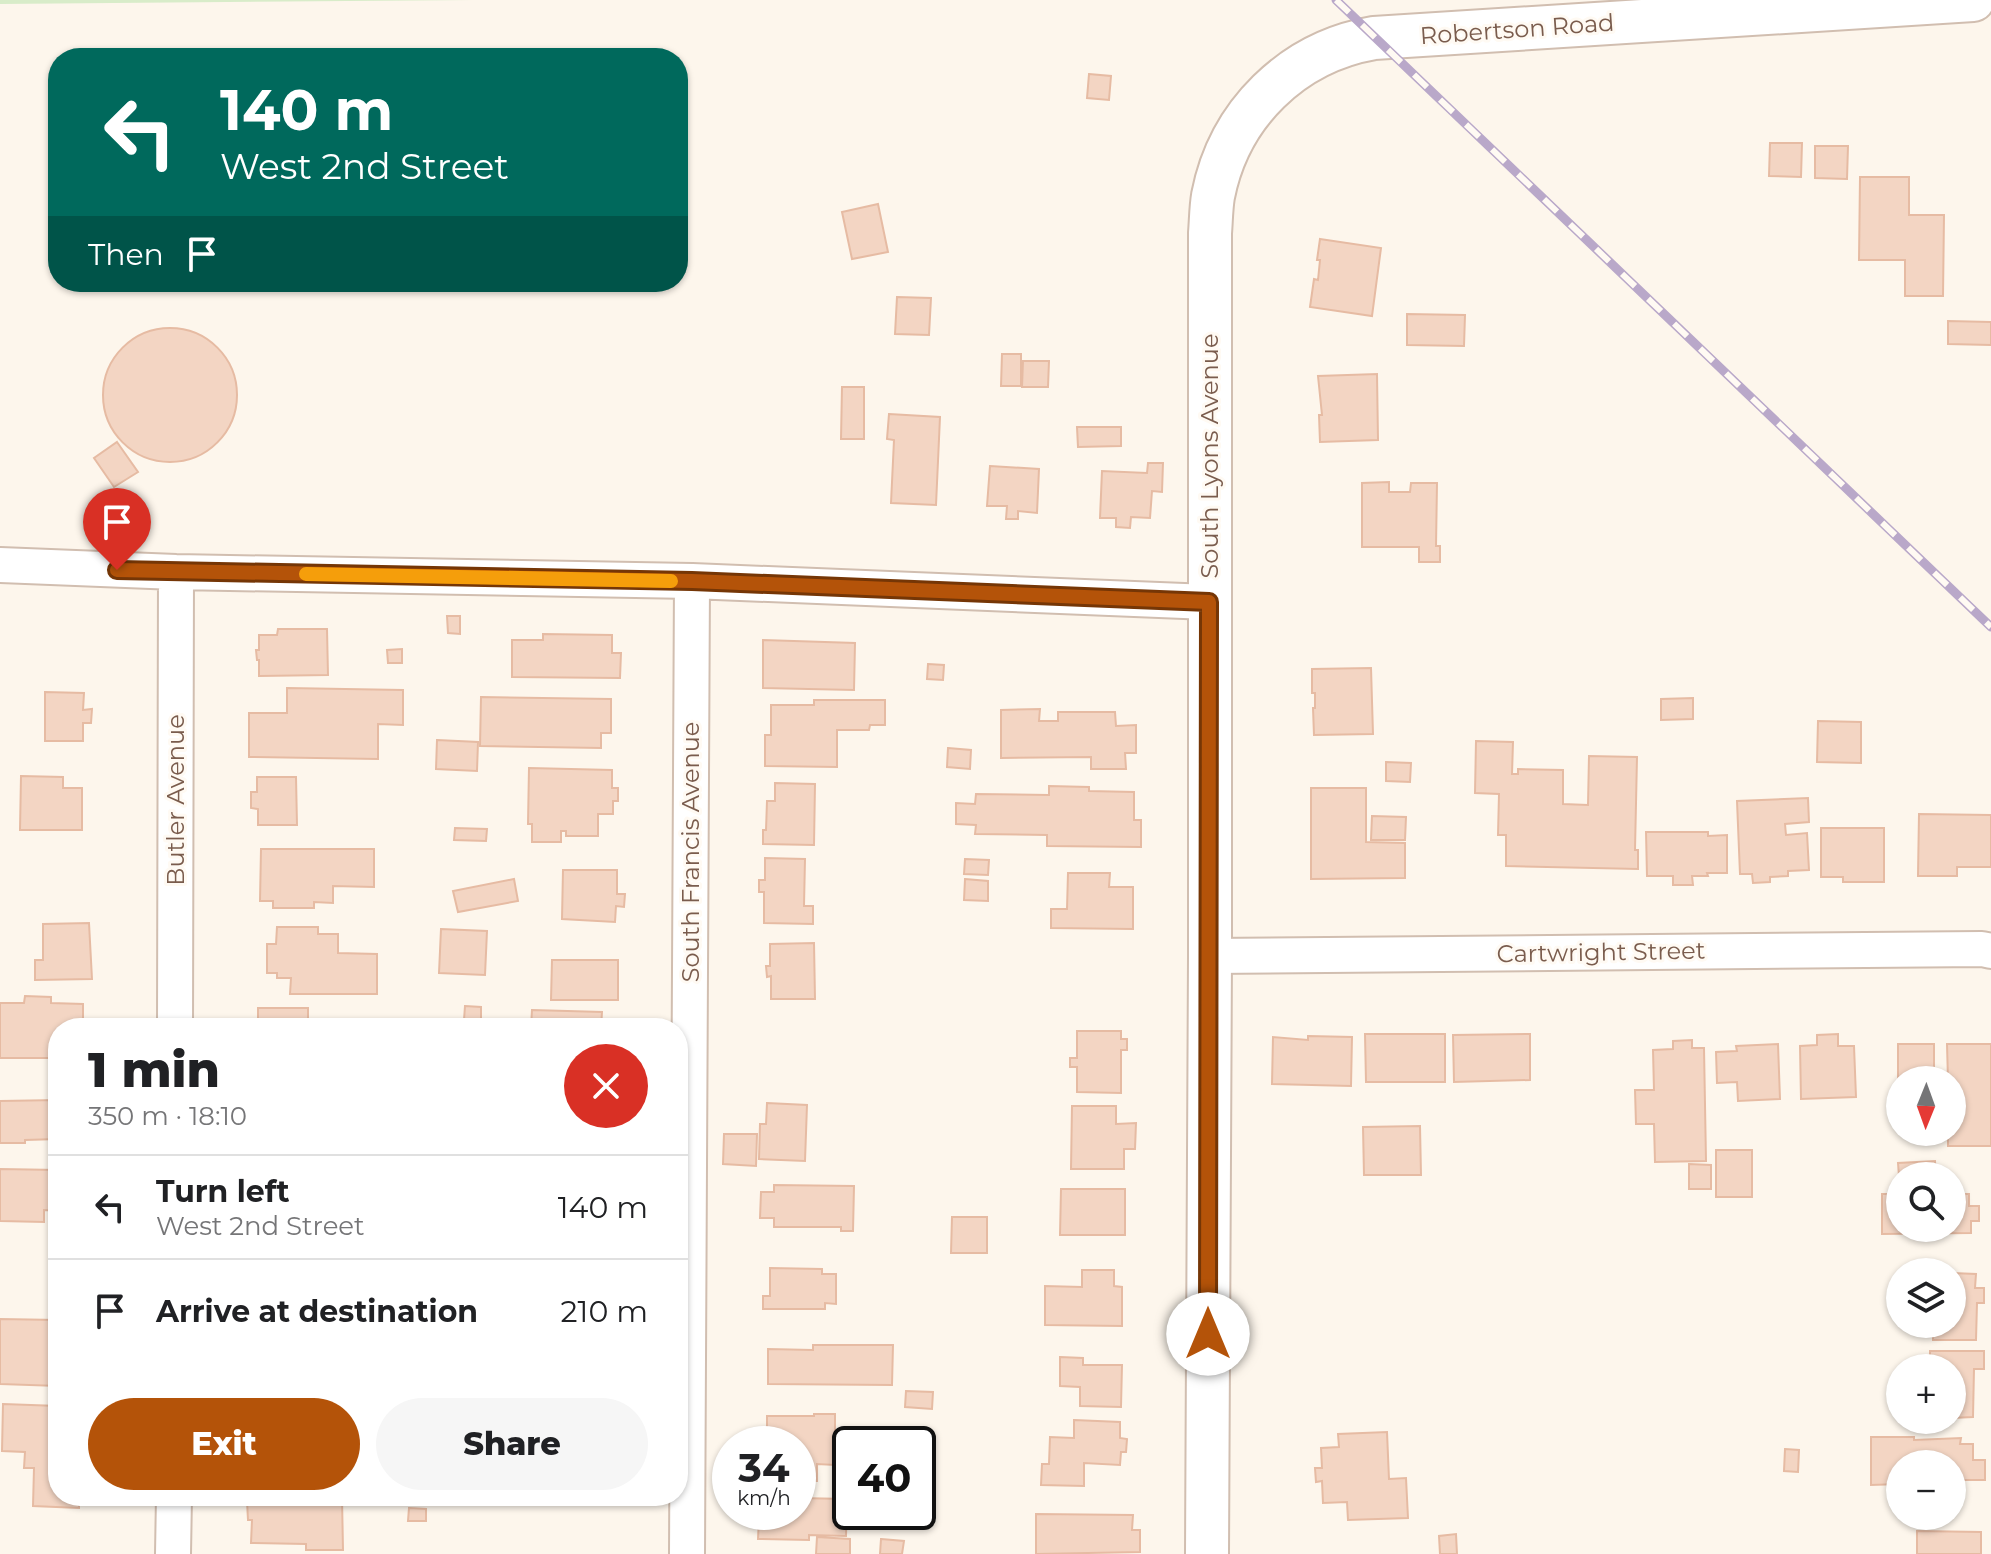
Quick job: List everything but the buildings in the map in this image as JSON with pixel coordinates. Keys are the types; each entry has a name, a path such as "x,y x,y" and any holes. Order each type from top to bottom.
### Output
{"street":[{"name":"Robertson Road","path":"1305,63 1353,42 1374,38 1973,0"},
{"name":"South Lyons Avenue","path":"1207,1554 1210,233 1213,197 1221,169 1246,118 1280,80 1305,63"},
{"path":"0,565 176,572 692,581 1209,602"},
{"name":"Butler Avenue","path":"175,1018 176,572"},
{"name":"South Francis Avenue","path":"688,1359 692,581"},
{"name":"Cartwright Street","path":"1210,956 1991,951"},
{"path":"173,1554 174,1506"},
{"name":"South Francis Avenue","path":"687,1506 687,1554"}],"green space":[{"path":"0,0 474,0 0,4"}],"railway":[{"path":"1336,0 1991,627"}],"slow traffic":[{"path":"306,574 671,581"}],"route":[{"path":"117,570 692,581 1209,602 1208,1334"}]}
